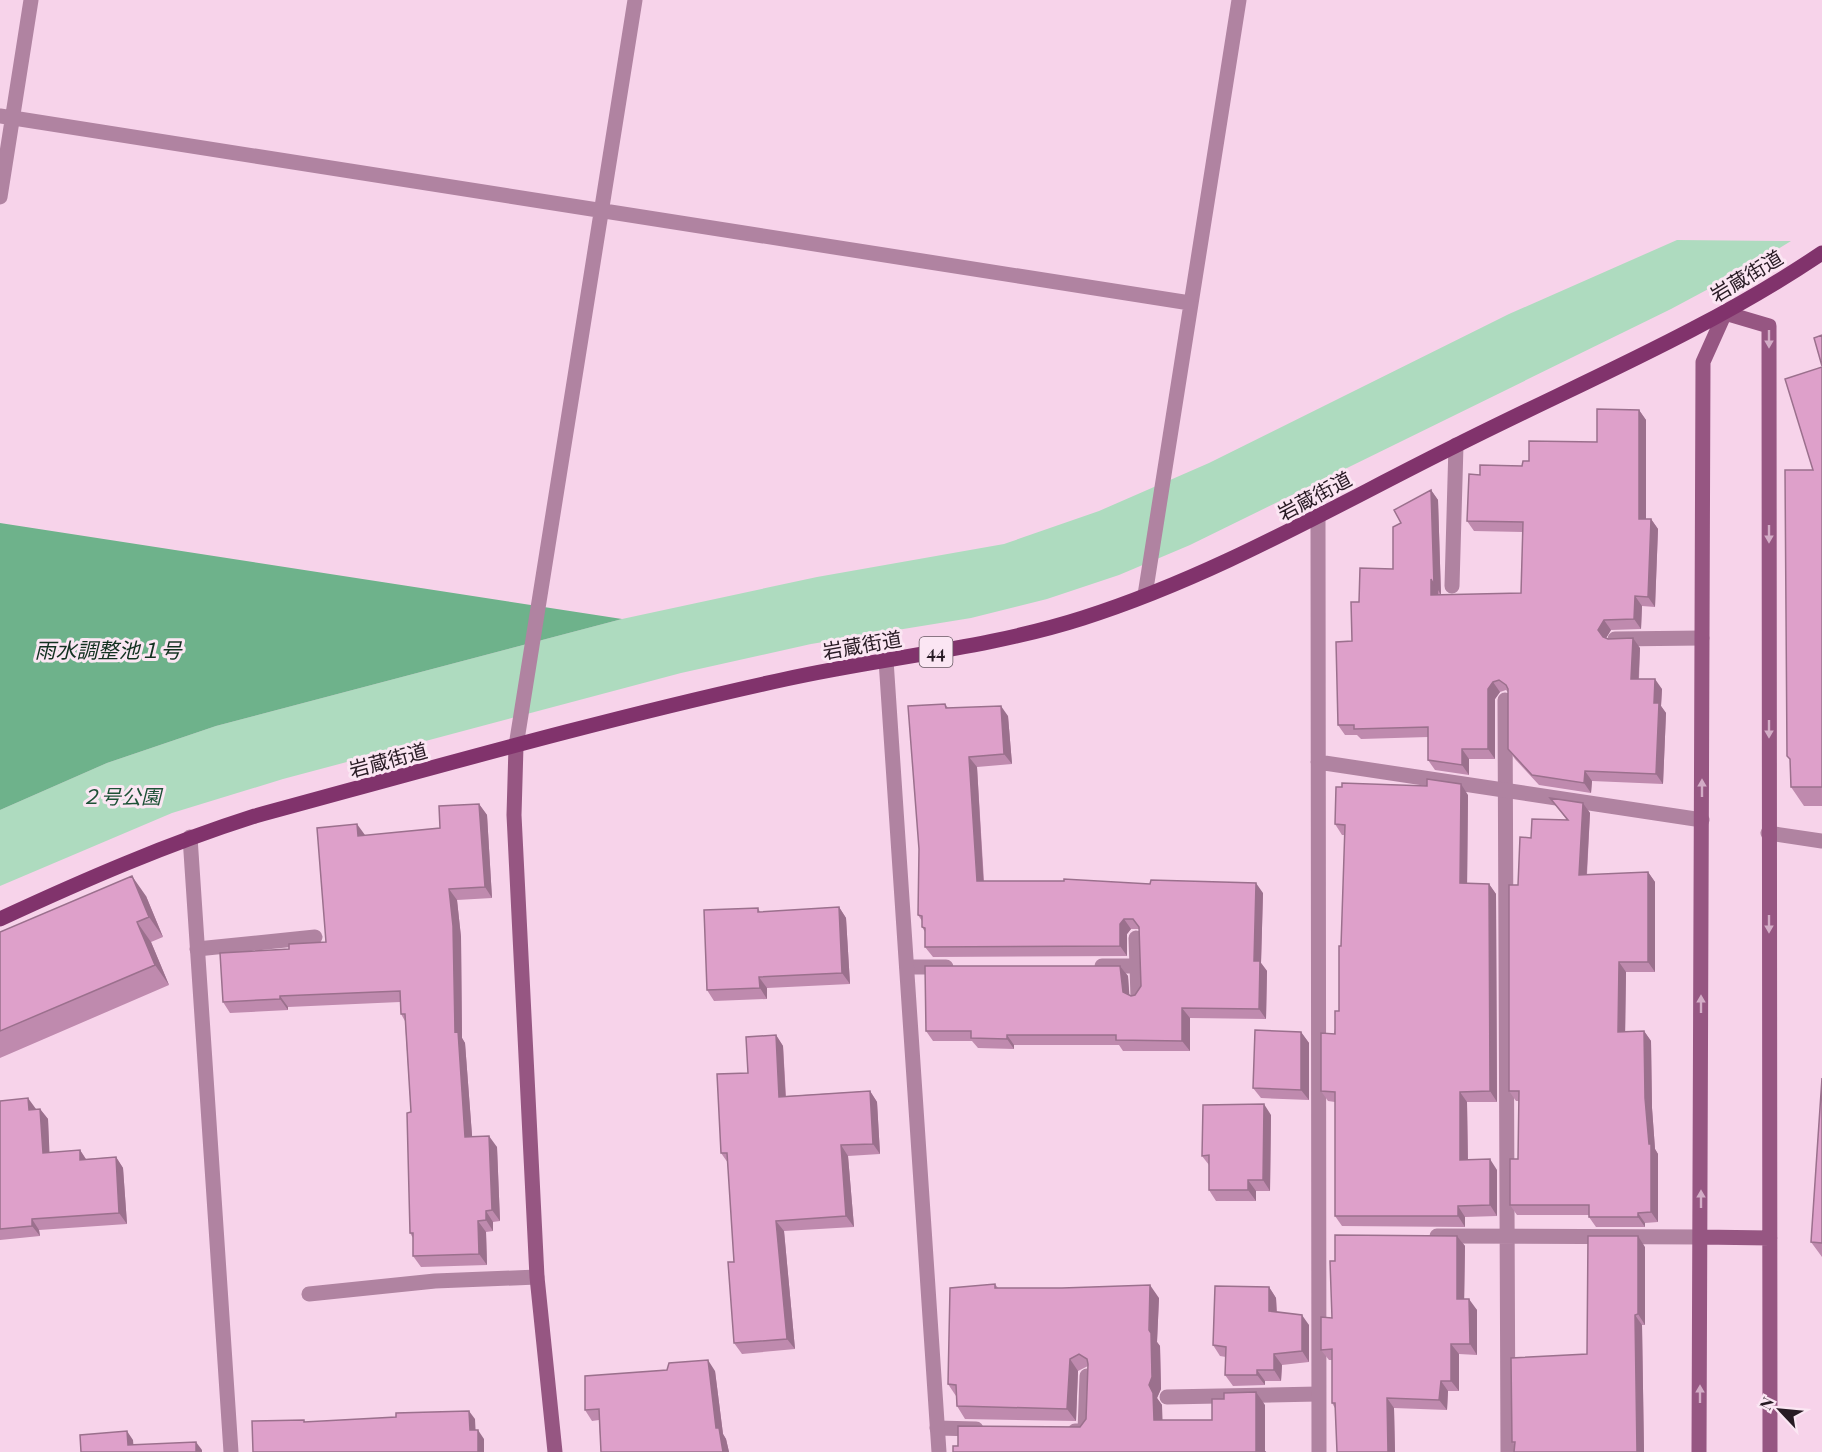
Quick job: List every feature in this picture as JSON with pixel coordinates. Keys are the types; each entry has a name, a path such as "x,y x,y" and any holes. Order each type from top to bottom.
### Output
{"main road":[{"name":"岩蔵街道","path":"0,919 112,867 190,837 255,816 699,699 790,678 982,645 1080,619 1145,595 1272,542 1456,445 1725,313 1822,253"}],"street":[{"path":"0,197 6,117 31,0"},
{"path":"555,1452 537,1277 514,815 516,746 635,0"},
{"path":"1145,595 1239,0"},
{"path":"6,117 1190,303"},
{"path":"1700,1452 1703,362 1725,313 1769,326 1770,1452"},
{"path":"1452,586 1456,445"},
{"path":"1318,516 1318,762 1325,1236 1318,1394 1318,1452"},
{"path":"1615,639 1702,638"},
{"path":"886,660 939,1452"},
{"path":"1505,700 1508,1452"},
{"path":"1318,762 1702,820"},
{"path":"1768,833 1822,841"},
{"path":"190,837 231,1452"},
{"path":"197,949 315,937"},
{"path":"1136,938 1138,997"},
{"path":"1090,966 1136,966"},
{"path":"907,967 964,967"},
{"path":"1426,1236 1770,1238"},
{"path":"309,1294 435,1281 537,1277"},
{"path":"1062,1431 1085,1431 1087,1376"},
{"path":"1167,1397 1318,1394"},
{"path":"937,1428 994,1430"}],"green space":[{"name":"２号公園","path":"1677,240 1791,241 1742,271 1671,309 1190,545 1119,575 1047,599 971,618 811,644 681,673 283,779 172,813 0,886 0,810 107,763 216,726 622,619 817,577 1004,544 1099,511 1209,463 1509,314"}],"water":[{"name":"雨水調整池１号","path":"0,523 622,619 216,726 107,763 0,810"}],"building":[{"path":"1822,335 1822,366 1814,338"},
{"path":"1822,367 1822,787 1791,787 1790,759 1787,756 1785,470 1813,470 1785,379"},
{"path":"1597,409 1639,410 1639,519 1651,519 1648,597 1635,596 1634,619 1604,620 1598,630 1603,637 1608,639 1633,638 1631,679 1655,679 1654,703 1659,703 1656,774 1585,771 1584,783 1532,775 1508,749 1508,689 1499,680 1493,682 1488,689 1488,749 1462,749 1462,765 1428,760 1428,727 1354,729 1354,725 1338,725 1336,642 1352,641 1351,602 1359,602 1360,568 1393,569 1393,527 1401,523 1394,510 1431,490 1434,585 1431,579 1431,595 1521,593 1523,522 1467,521 1469,474 1480,475 1480,465 1522,466 1523,461 1529,461 1529,441 1597,442"},
{"path":"945,704 946,708 1001,706 1004,754 969,757 977,881 1064,881 1064,879 1150,884 1151,880 1256,883 1254,961 1260,961 1259,1009 1182,1008 1182,1041 1116,1040 1116,1035 1007,1035 1007,1039 971,1038 971,1031 926,1031 925,966 1120,966 1123,992 1131,996 1135,995 1141,986 1139,927 1133,919 1124,919 1120,924 1120,946 925,947 925,928 922,927 922,916 918,915 919,849 908,706"},
{"path":"1427,779 1461,784 1460,883 1489,884 1490,1091 1460,1092 1460,1160 1490,1159 1490,1205 1458,1206 1458,1216 1335,1216 1335,1092 1321,1091 1321,1033 1335,1034 1335,1011 1339,1011 1339,946 1341,946 1345,825 1335,824 1336,787 1342,787 1342,783 1427,786"},
{"path":"1550,798 1583,803 1579,875 1648,872 1648,962 1619,962 1618,1032 1644,1031 1645,1098 1649,1144 1651,1144 1651,1212 1638,1213 1638,1217 1589,1217 1589,1205 1510,1205 1510,1159 1518,1159 1519,1091 1509,1091 1509,885 1518,885 1520,837 1531,838 1532,819 1568,820"},
{"path":"479,804 485,887 449,889 453,926 455,1032 458,1031 465,1137 489,1136 492,1210 486,1211 486,1220 478,1221 479,1254 413,1256 413,1233 410,1233 407,1113 411,1112 405,1014 401,1014 400,991 280,996 280,999 223,1002 220,953 289,949 289,944 326,942 317,828 357,824 358,836 440,828 439,806"},
{"path":"132,876 149,917 137,922 155,965 0,1031 0,932"},
{"path":"839,907 842,973 759,977 760,988 707,990 704,910 758,908 758,912"},
{"path":"1255,1030 1301,1032 1301,1090 1253,1088"},
{"path":"776,1035 779,1097 870,1091 873,1144 841,1145 846,1216 776,1221 787,1339 734,1343 728,1262 734,1262 727,1153 721,1153 717,1074 748,1073 746,1037"},
{"path":"1822,1078 1822,1243 1811,1242"},
{"path":"28,1098 29,1110 40,1109 43,1153 80,1150 80,1160 116,1157 119,1213 32,1219 32,1226 0,1229 0,1101"},
{"path":"1264,1104 1263,1180 1248,1180 1248,1190 1209,1190 1209,1155 1202,1156 1203,1105"},
{"path":"1335,1235 1457,1236 1457,1299 1469,1299 1470,1344 1451,1344 1451,1381 1441,1381 1439,1400 1387,1398 1388,1452 1337,1452 1335,1403 1332,1403 1332,1349 1321,1350 1321,1317 1332,1318 1330,1261 1335,1261"},
{"path":"1588,1236 1638,1236 1638,1314 1635,1315 1637,1452 1514,1452 1511,1358 1587,1354"},
{"path":"995,1284 995,1288 1150,1285 1149,1330 1151,1333 1152,1377 1149,1385 1153,1393 1154,1420 1212,1420 1212,1399 1224,1399 1224,1393 1256,1392 1256,1451 1266,1452 953,1452 953,1446 958,1446 958,1426 1080,1427 1086,1419 1088,1364 1087,1359 1079,1354 1070,1359 1067,1409 957,1406 956,1385 948,1384 950,1288"},
{"path":"1215,1286 1269,1287 1269,1311 1302,1315 1302,1351 1274,1354 1274,1370 1257,1370 1257,1375 1225,1375 1226,1347 1213,1345"},
{"path":"708,1360 716,1428 719,1428 723,1452 601,1452 599,1409 585,1410 585,1376 667,1370 669,1363"},
{"path":"469,1411 470,1430 478,1430 478,1452 253,1452 252,1421 304,1420 304,1422 396,1417 396,1413"},
{"path":"127,1431 128,1445 196,1442 196,1452 81,1452 80,1435"}]}
